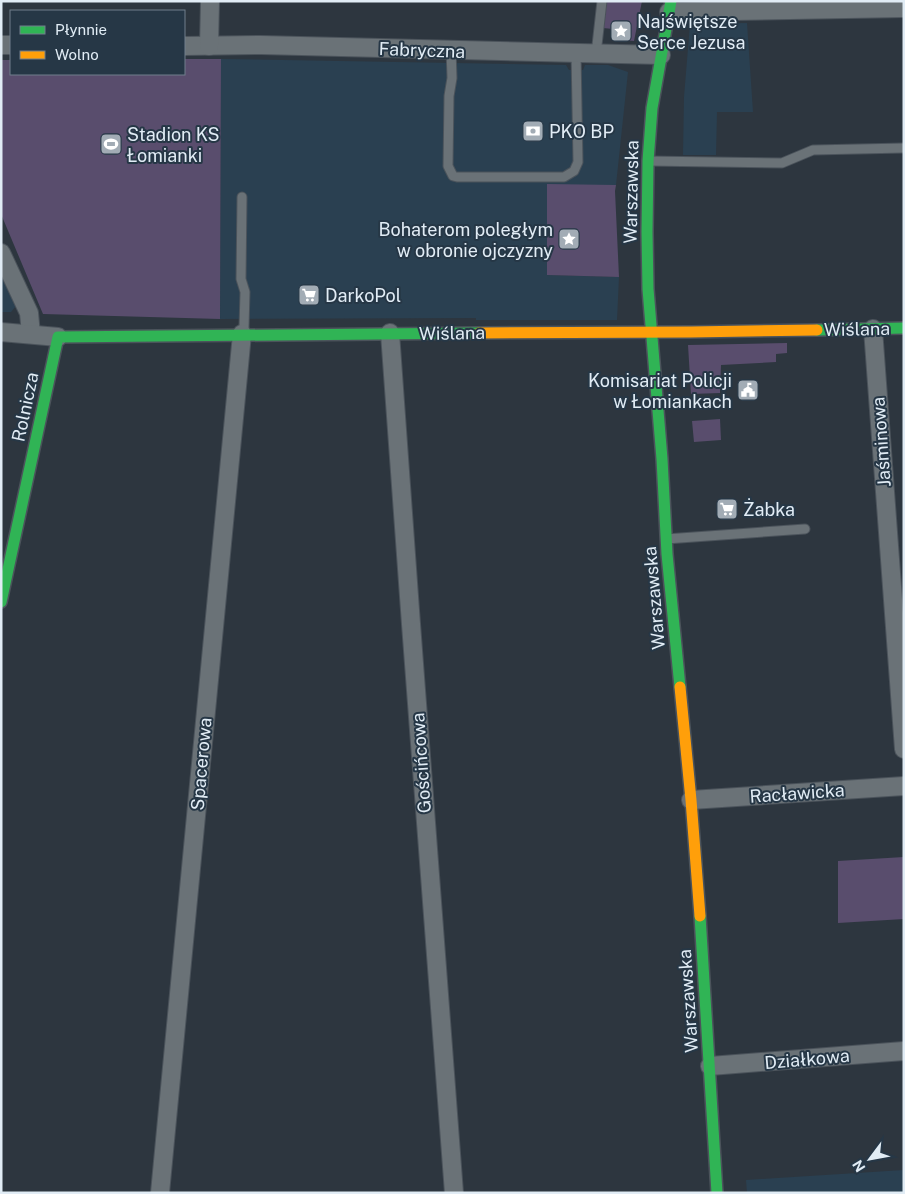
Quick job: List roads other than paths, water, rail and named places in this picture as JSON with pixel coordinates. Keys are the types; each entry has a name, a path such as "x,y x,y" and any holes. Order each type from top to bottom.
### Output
{"street":[{"path":"209,46 210,1"},
{"path":"670,6 904,8"},
{"name":"Warszawska","path":"670,6 652,108 648,161 648,289 662,460 666,539 691,800 717,1193"},
{"name":"Fabryczna","path":"185,46 261,45 661,55"},
{"path":"1,253 29,313 32,334"},
{"name":"Wiślana","path":"1,332 58,337 242,334 691,332 904,328"},
{"name":"Jaśminowa","path":"873,329 896,554 904,749"},
{"name":"Spacerowa","path":"160,1193 242,334"},
{"name":"Gościńcowa","path":"390,334 454,1193"},
{"name":"Rolnicza","path":"1,602 58,337"},
{"name":"Racławicka","path":"691,800 904,786"},
{"name":"Działkowa","path":"710,1066 904,1051"}],"lane":[{"path":"596,54 602,1"},
{"path":"451,50 452,78 449,96 448,166 453,176 457,178 564,177 574,172 578,162 576,53"},
{"path":"648,161 782,163 813,150 904,148"},
{"path":"242,197 240,279 245,292 242,334"},
{"path":"666,539 804,529"}],"place":[{"name":"Najświętsze Serce Jezusa","path":"621,31"},
{"name":"PKO BP","path":"533,131"},
{"name":"Stadion KS Łomianki","path":"111,144"},
{"name":"Bohaterom poległym w obronie ojczyzny","path":"569,239"},
{"name":"DarkoPol","path":"309,295"},
{"name":"Komisariat Policji w Łomiankach","path":"748,390"},
{"name":"Żabka","path":"727,509"}]}
